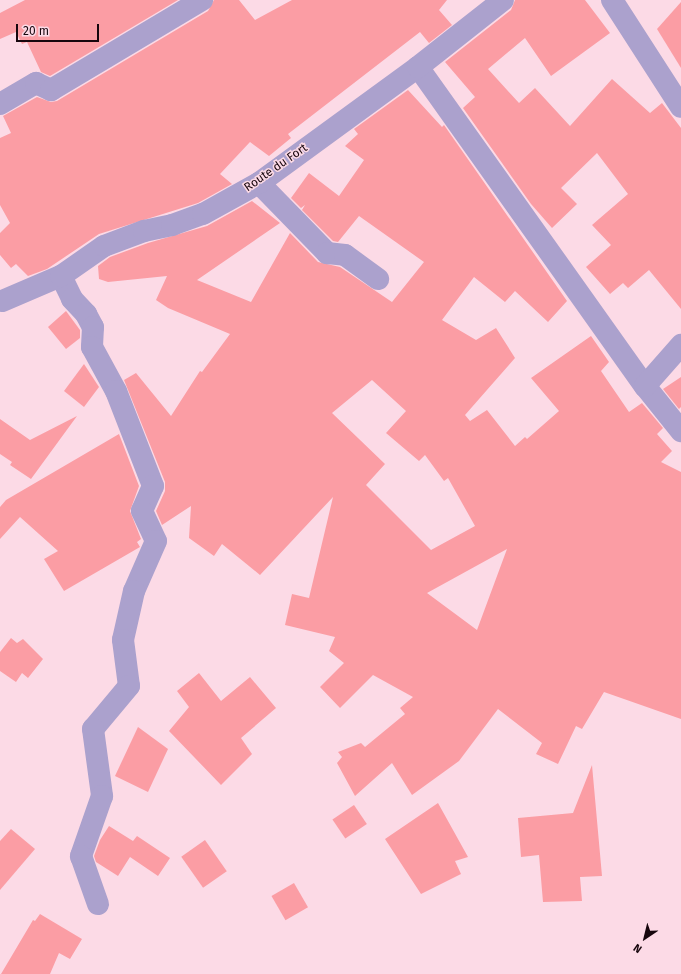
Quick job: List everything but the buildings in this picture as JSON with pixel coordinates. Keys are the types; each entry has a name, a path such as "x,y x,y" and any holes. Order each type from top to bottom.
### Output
{"street":[{"path":"0,104 36,82 51,90 202,0"},
{"name":"Route du Fort","path":"2,301 61,276 104,246 144,231 172,225 203,214 259,182 418,67 503,0"},
{"path":"612,0 681,107"},
{"path":"418,67 645,386 681,431"},
{"path":"259,182 327,253 345,255 378,279"},
{"path":"61,276 72,299 86,314 93,327 92,347 116,392 152,486 142,511 156,541 134,591 123,640 129,686 93,729 102,796 81,856 98,904"},
{"path":"645,386 681,345"}]}
